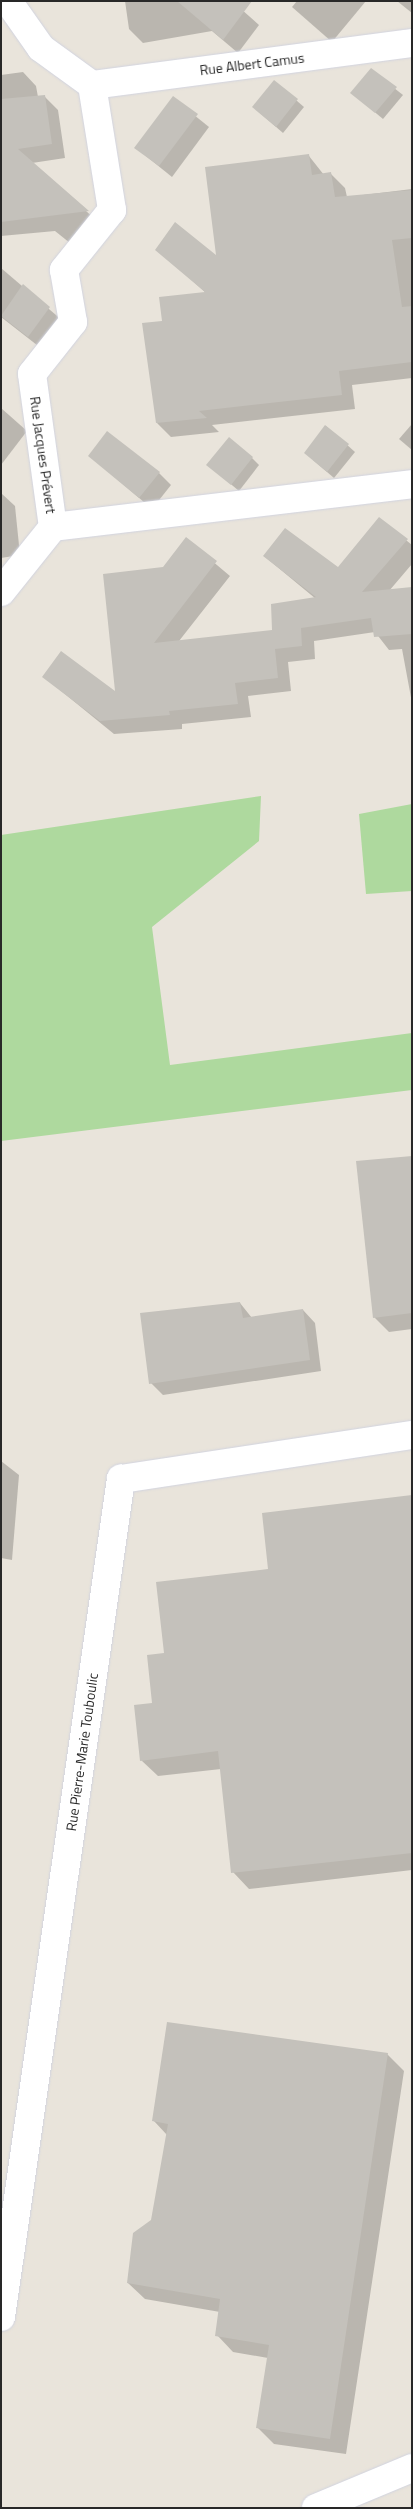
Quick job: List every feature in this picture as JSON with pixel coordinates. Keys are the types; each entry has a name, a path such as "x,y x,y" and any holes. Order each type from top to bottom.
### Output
{"street":[{"path":"8,1 41,48 92,85"},
{"name":"Rue Albert Camus","path":"92,85 412,43"},
{"name":"Rue Jacques Prévert","path":"92,85 112,210 64,270 73,322 32,374 53,527 412,484"},
{"path":"1,592 53,527"},
{"name":"Rue Pierre-Marie Touboulic","path":"1,2317 121,1479 412,1435"},
{"path":"316,2508 412,2468"}],"green space":[{"path":"261,796 259,841 152,927 170,1065 412,1033 412,1090 1,1141 1,835"},
{"path":"412,804 412,891 366,894 359,814"}],"building":[{"path":"177,1 252,1 223,40"},
{"path":"371,68 397,87 375,113 350,93"},
{"path":"274,80 298,99 276,127 252,107"},
{"path":"45,95 52,144 18,149 89,211 1,222 1,99"},
{"path":"173,96 198,114 159,166 134,148"},
{"path":"309,154 312,175 331,172 335,197 412,190 412,238 392,240 402,307 412,306 412,362 339,371 342,395 199,411 207,418 156,423 142,323 162,321 159,297 205,292 155,250 175,222 216,255 205,167"},
{"path":"23,284 50,307 28,337 1,316"},
{"path":"325,425 349,444 327,472 304,453"},
{"path":"107,431 160,472 139,498 88,456"},
{"path":"229,437 253,457 231,485 206,465"},
{"path":"379,517 408,539 362,592 412,587 412,634 374,637 371,618 301,628 302,646 275,649 278,678 235,683 238,704 169,711 170,715 100,721 42,677 61,651 115,691 103,574 163,567 186,537 217,561 154,643 272,630 271,604 316,597 263,556 285,528 338,567"},
{"path":"412,1156 412,1313 373,1318 356,1161"},
{"path":"240,1302 243,1318 303,1309 310,1360 149,1384 140,1313"},
{"path":"412,1495 412,1853 231,1873 218,1751 140,1761 134,1705 152,1703 147,1655 164,1653 156,1582 268,1569 262,1513"},
{"path":"167,2022 388,2053 330,2439 256,2428 269,2345 215,2336 220,2299 127,2283 133,2233 151,2220 168,2124 152,2121"}]}
